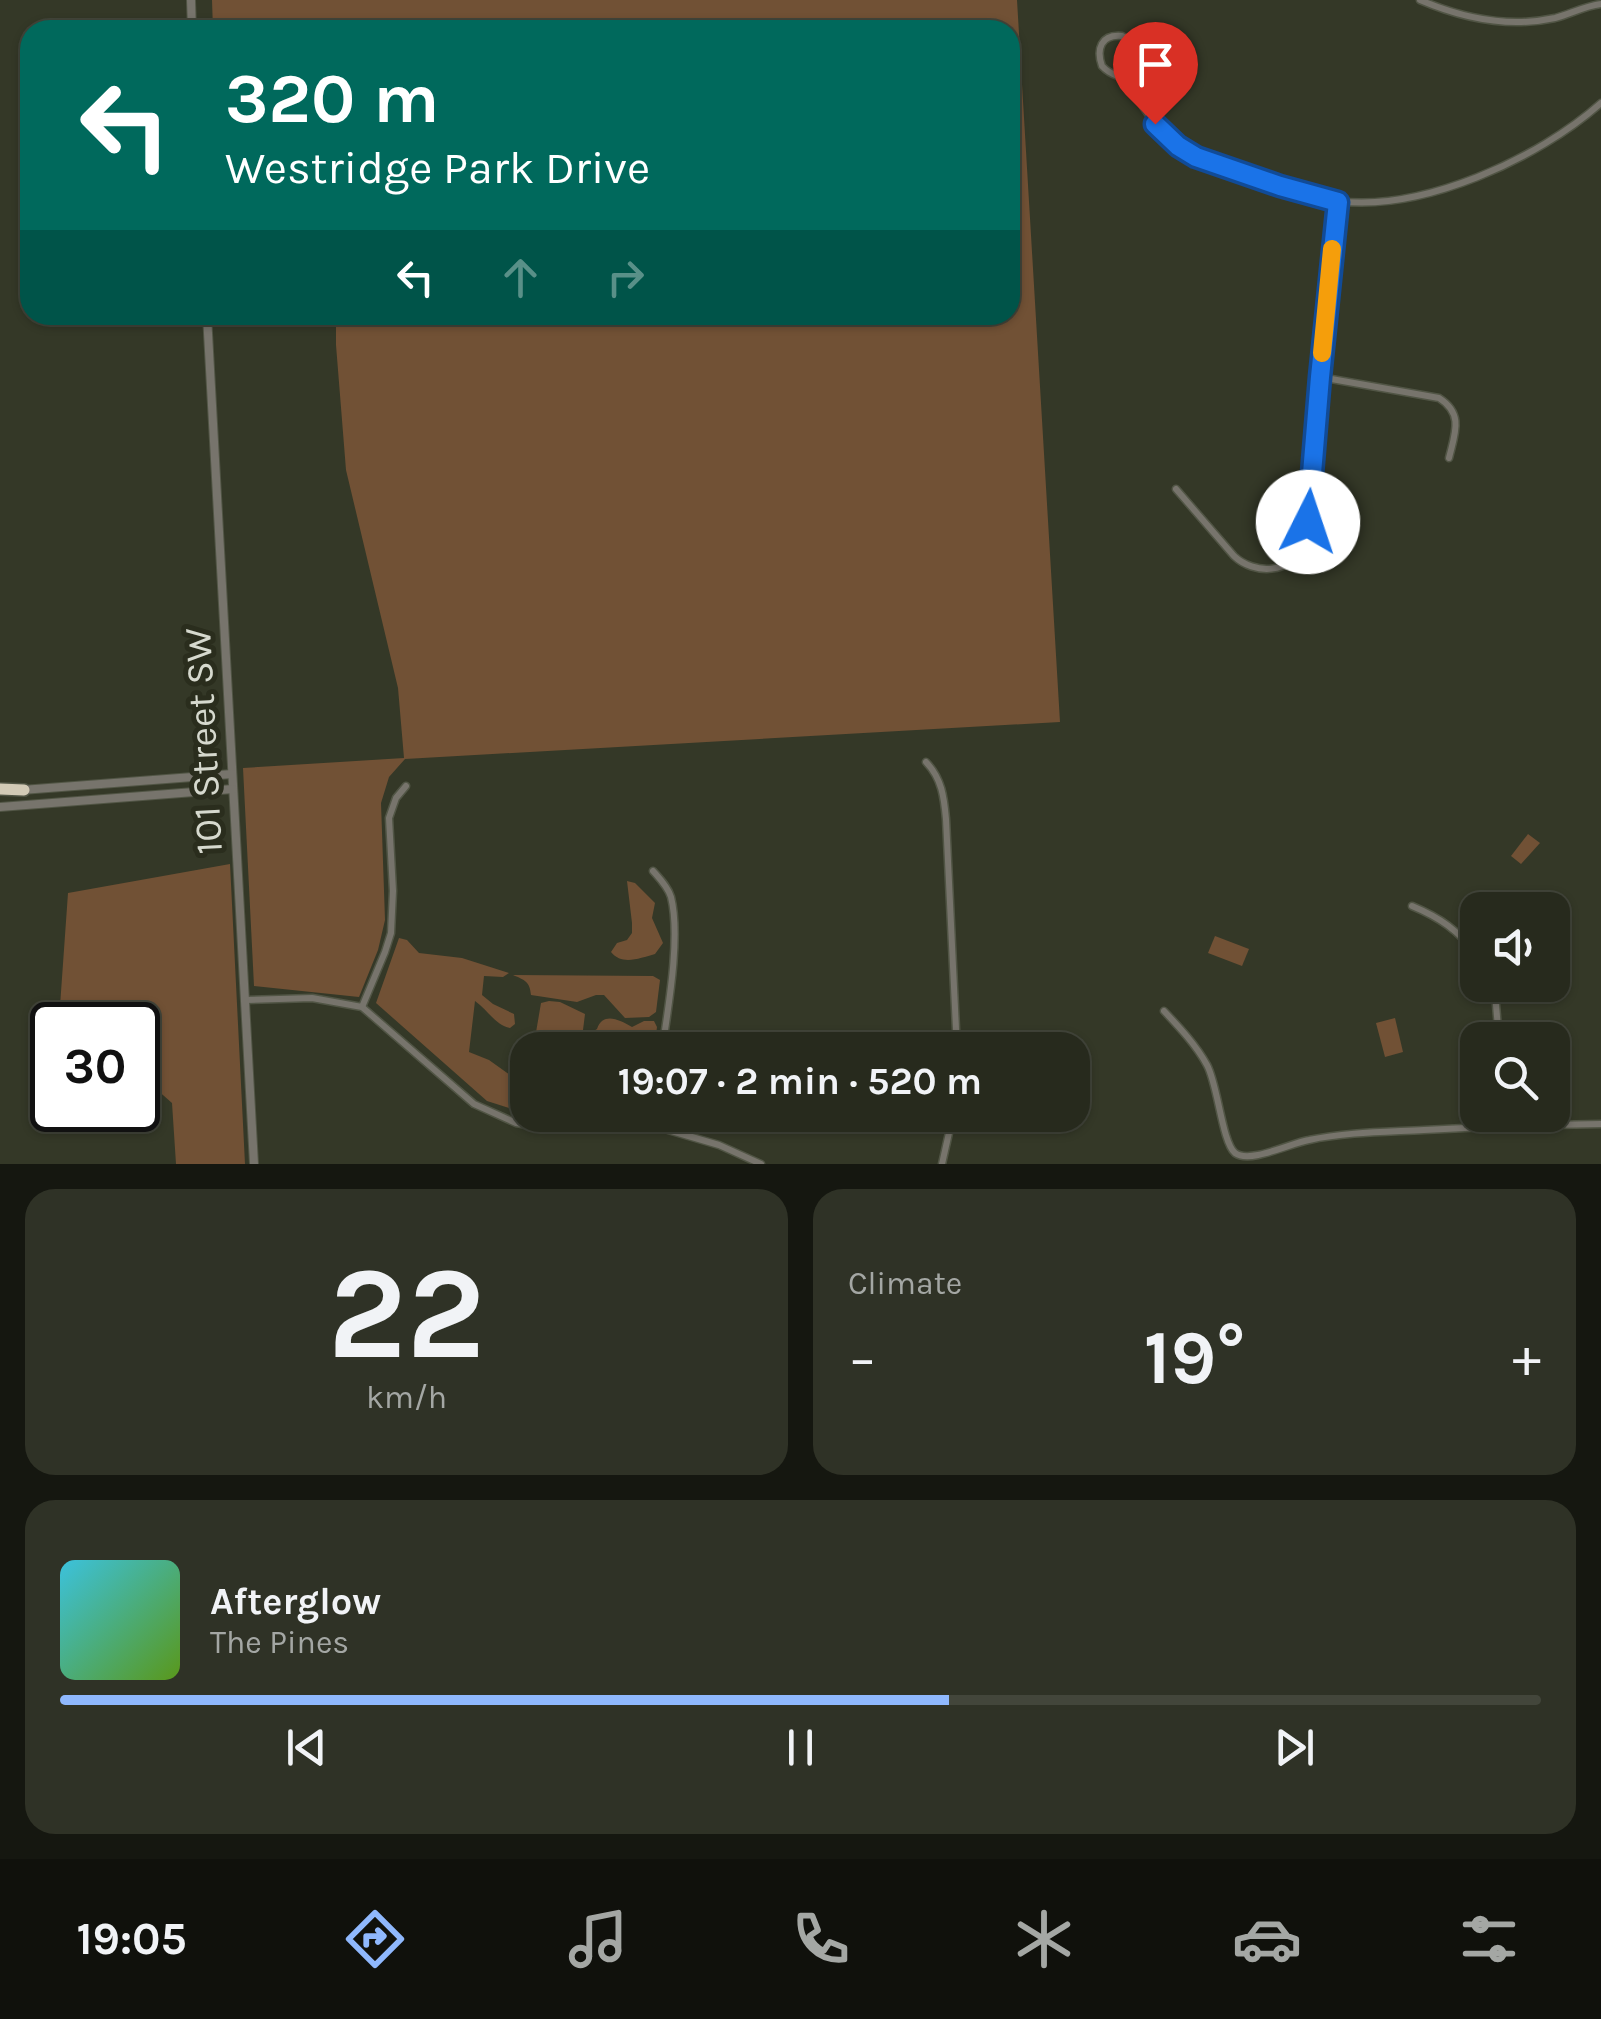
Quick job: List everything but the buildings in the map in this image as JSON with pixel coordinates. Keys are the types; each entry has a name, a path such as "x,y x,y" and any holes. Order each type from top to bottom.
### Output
{"highway":[{"path":"0,791 24,790"}],"street":[{"path":"1420,0 1460,15 1518,22 1553,18 1601,4"},
{"path":"1128,81 1136,62 1132,46 1122,36 1110,36 1100,48 1101,63 1108,72 1128,81 1164,134 1196,157 1338,202 1405,199 1480,176 1544,144 1601,103"},
{"path":"1176,489 1245,565 1268,570 1296,558 1304,546 1338,202"},
{"name":"101 Street SW","path":"208,325 254,1164"},
{"path":"1320,377 1440,398 1452,408 1456,420 1450,458"},
{"path":"926,762 943,790 956,1032"},
{"path":"24,790 232,774"},
{"path":"362,1007 390,933 390,818 396,798 406,786"},
{"path":"0,806 233,789"},
{"path":"653,871 670,893 674,925 664,1032"},
{"path":"1412,906 1437,916 1460,934"},
{"path":"246,1000 312,998 362,1007 474,1104 510,1120"},
{"path":"1164,1011 1209,1067 1225,1134 1234,1152 1242,1156 1262,1154 1304,1140 1460,1129"},
{"path":"1570,1125 1601,1124"},
{"path":"675,1132 719,1145 761,1164"},
{"path":"942,1164 949,1132"}],"shaded area":[{"path":"212,0 1017,0 1018,20 213,20"},
{"path":"1020,50 1060,722 405,759 389,777 381,803 385,920 359,997 254,986 243,768 404,758 398,688 346,470 336,325 1020,325"},
{"path":"1528,834 1540,843 1521,864 1511,856"},
{"path":"230,864 245,1164 176,1164 172,1103 160,1092 160,1002 60,1002 68,893"},
{"path":"627,881 635,883 655,903 652,918 663,943 655,954 632,960 620,959 611,952 632,933"},
{"path":"1215,936 1249,949 1242,966 1208,953"},
{"path":"399,938 407,940 419,953 462,958 509,973 503,977 484,976 482,995 514,1014 515,1024 510,1028 500,1024 475,1001 469,1052 510,1075 509,1108 487,1101 376,1003"},
{"path":"513,975 653,976 660,980 656,1012 649,1017 625,1018 604,995 577,1002 531,995 526,982"},
{"path":"560,1002 585,1014 583,1030 592,1032 536,1032 541,1003"},
{"path":"1395,1018 1403,1052 1385,1057 1376,1023"},
{"path":"608,1019 632,1027 654,1021 656,1032 592,1032"}],"slow traffic":[{"path":"1322,353 1332,249"}],"route":[{"path":"1155,124 1196,157 1338,202 1308,522"}]}
